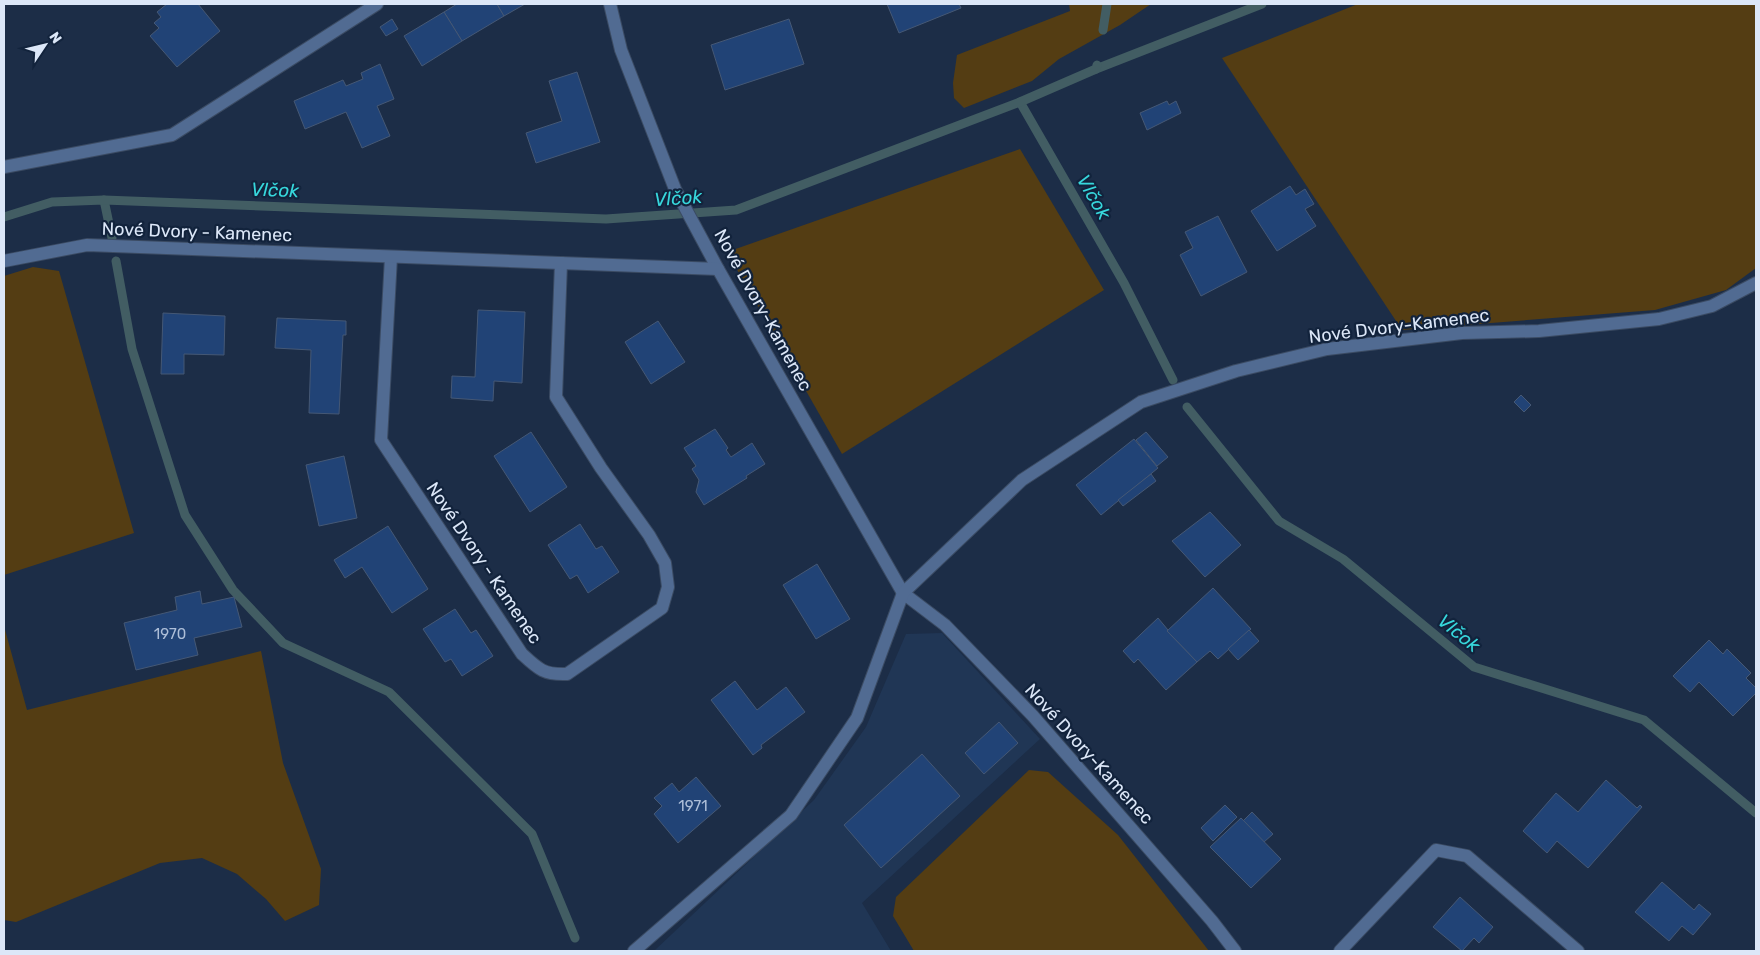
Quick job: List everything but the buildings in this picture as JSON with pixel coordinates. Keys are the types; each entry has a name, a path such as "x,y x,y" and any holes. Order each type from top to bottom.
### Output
{"street":[{"path":"4,167 172,135 377,4"},
{"name":"Nové Dvory-Kamenec","path":"610,4 621,50 675,189 718,269 903,593 946,625 1034,716 1212,921 1235,951"},
{"name":"Nové Dvory - Kamenec","path":"4,262 87,245 718,269"},
{"name":"Nové Dvory - Kamenec","path":"391,257 381,440 522,654 537,669 552,675 567,674 662,608 668,587 665,562 648,534 600,468 556,397 561,263"},
{"name":"Nové Dvory-Kamenec","path":"634,951 647,947 791,814 857,718 903,593 1022,480 1141,402 1236,371 1327,350 1462,332 1539,331 1659,319 1712,306 1756,283"},
{"path":"1340,951 1436,850 1467,856 1578,951"}],"shaded area":[{"path":"1069,4 1151,4 1120,25 1059,59 1032,81 964,108 954,98 953,83 957,55 1070,11"},
{"path":"1358,4 1756,4 1756,268 1726,290 1655,310 1402,330 1222,58"},
{"path":"1020,149 1104,290 842,454 727,252"},
{"path":"33,267 59,271 134,533 4,575 4,276"},
{"path":"4,626 27,710 261,651 283,763 321,869 319,905 285,921 266,899 237,874 202,858 160,863 16,922 4,920"},
{"path":"942,633 1040,739 862,903 891,951 654,951 814,800 866,727 906,634"},
{"path":"1029,770 1048,772 1118,835 1209,951 914,951 893,916 896,897"}],"waterway":[{"path":"1103,30 1107,4"},
{"path":"1096,69 1262,4"},
{"name":"Vlčok","path":"4,217 52,202 104,200 606,219 736,210 1020,102 1096,69 1097,65"},
{"name":"Vlčok","path":"1020,102 1124,283 1173,380"},
{"path":"104,200 112,238"},
{"path":"116,261 132,349 185,515 233,590 283,643 389,692 532,834 575,938"},
{"name":"Vlčok","path":"1187,407 1279,521 1343,559 1474,667 1644,720 1756,813"}]}
